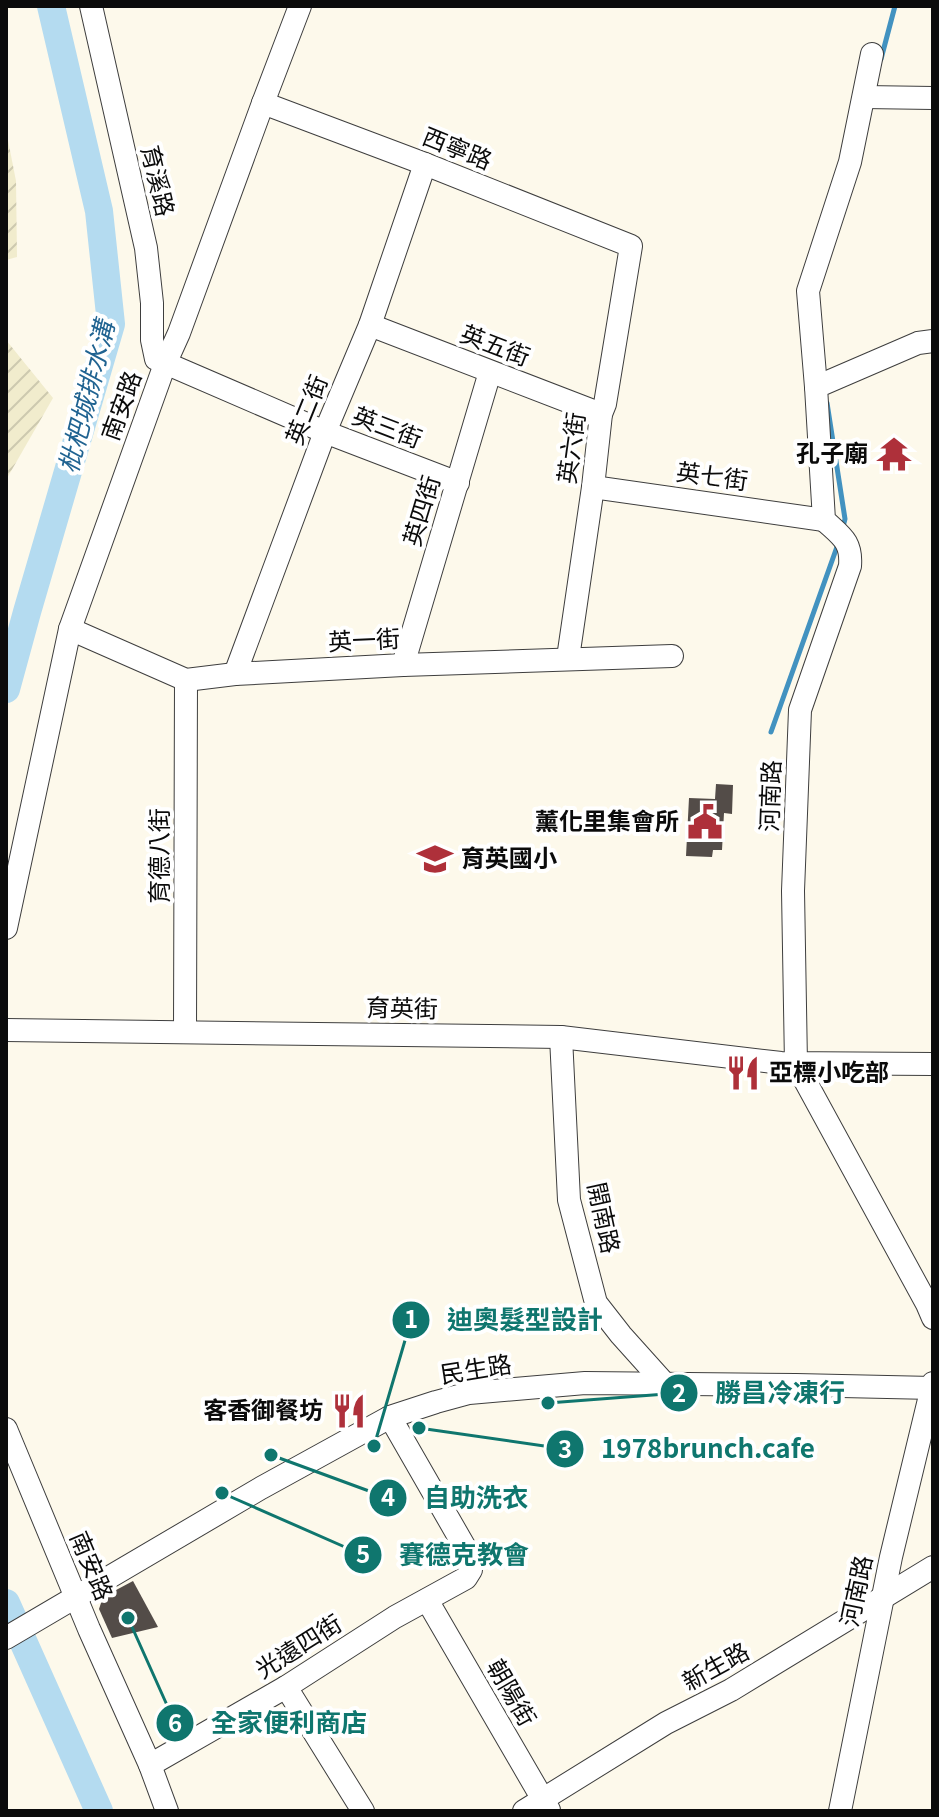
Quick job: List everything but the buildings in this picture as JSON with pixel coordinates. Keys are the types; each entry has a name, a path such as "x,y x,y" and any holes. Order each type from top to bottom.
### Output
{"street":[{"name":"育溪路","path":"91,6 146,248 152,303 152,340 156,359 165,364"},
{"name":"南安路","path":"6,928 70,629 165,364 300,6"},
{"path":"824,520 808,291 850,162 872,54"},
{"path":"864,97 933,98"},
{"name":"西寧路","path":"263,103 631,246"},
{"name":"英二街","path":"235,674 325,432 370,325 425,164"},
{"name":"英六街","path":"568,658 601,414 631,246"},
{"name":"英五街","path":"370,325 601,414"},
{"path":"816,387 918,343 933,341"},
{"name":"英三街","path":"165,364 325,432 458,483"},
{"name":"英四街","path":"403,665 490,372"},
{"name":"英七街","path":"593,487 824,520"},
{"name":"河南路","path":"824,520 847,541 851,553 850,566 800,710 793,891 796,1064 933,1318"},
{"path":"70,629 186,680"},
{"name":"英一街","path":"186,680 235,674 403,665 672,656"},
{"name":"育德八街","path":"185,1032 186,680"},
{"name":"育英街","path":"6,1030 561,1037 796,1064 933,1064"},
{"name":"開南路","path":"561,1037 569,1200 596,1303 665,1384"},
{"name":"民生路","path":"6,1638 261,1488 390,1417 469,1393 585,1383 933,1387"},
{"name":"河南路","path":"840,1811 882,1596 933,1387"},
{"name":"光遠四街","path":"150,1765 286,1687 395,1617 466,1578 471,1570 471,1558 390,1417"},
{"name":"南安路","path":"6,1429 73,1599 150,1765 167,1811"},
{"name":"新生路","path":"524,1811 546,1805 666,1723 731,1690 933,1567"},
{"name":"朝陽街","path":"427,1600 546,1805"},
{"path":"286,1687 363,1811"}],"shaded area":[{"path":"6,130 16,181 17,257 6,260"},
{"path":"6,340 53,398 6,480"}],"waterway":[{"name":"枇杷城排水溝","path":"6,689 111,324 99,211 51,6"},
{"path":"881,59 895,6"},
{"path":"827,403 845,519 843,527"},
{"path":"771,732 838,544"},
{"name":"枇杷城排水溝","path":"6,1603 99,1811"}],"place":[{"name":"孔子廟","path":"894,454"},
{"name":"薰化里集會所","path":"705,822"},
{"name":"育英國小","path":"435,859"},
{"name":"亞標小吃部","path":"743,1073"},
{"name":"勝昌冷凍行","path":"548,1403"},
{"name":"客香御餐坊","path":"349,1411"},
{"name":"1978brunch.cafe","path":"419,1428"},
{"name":"迪奧髮型設計","path":"374,1446"},
{"name":"自助洗衣","path":"271,1455"},
{"name":"賽德克教會","path":"222,1493"},
{"name":"全家便利商店","path":"128,1618"}]}
